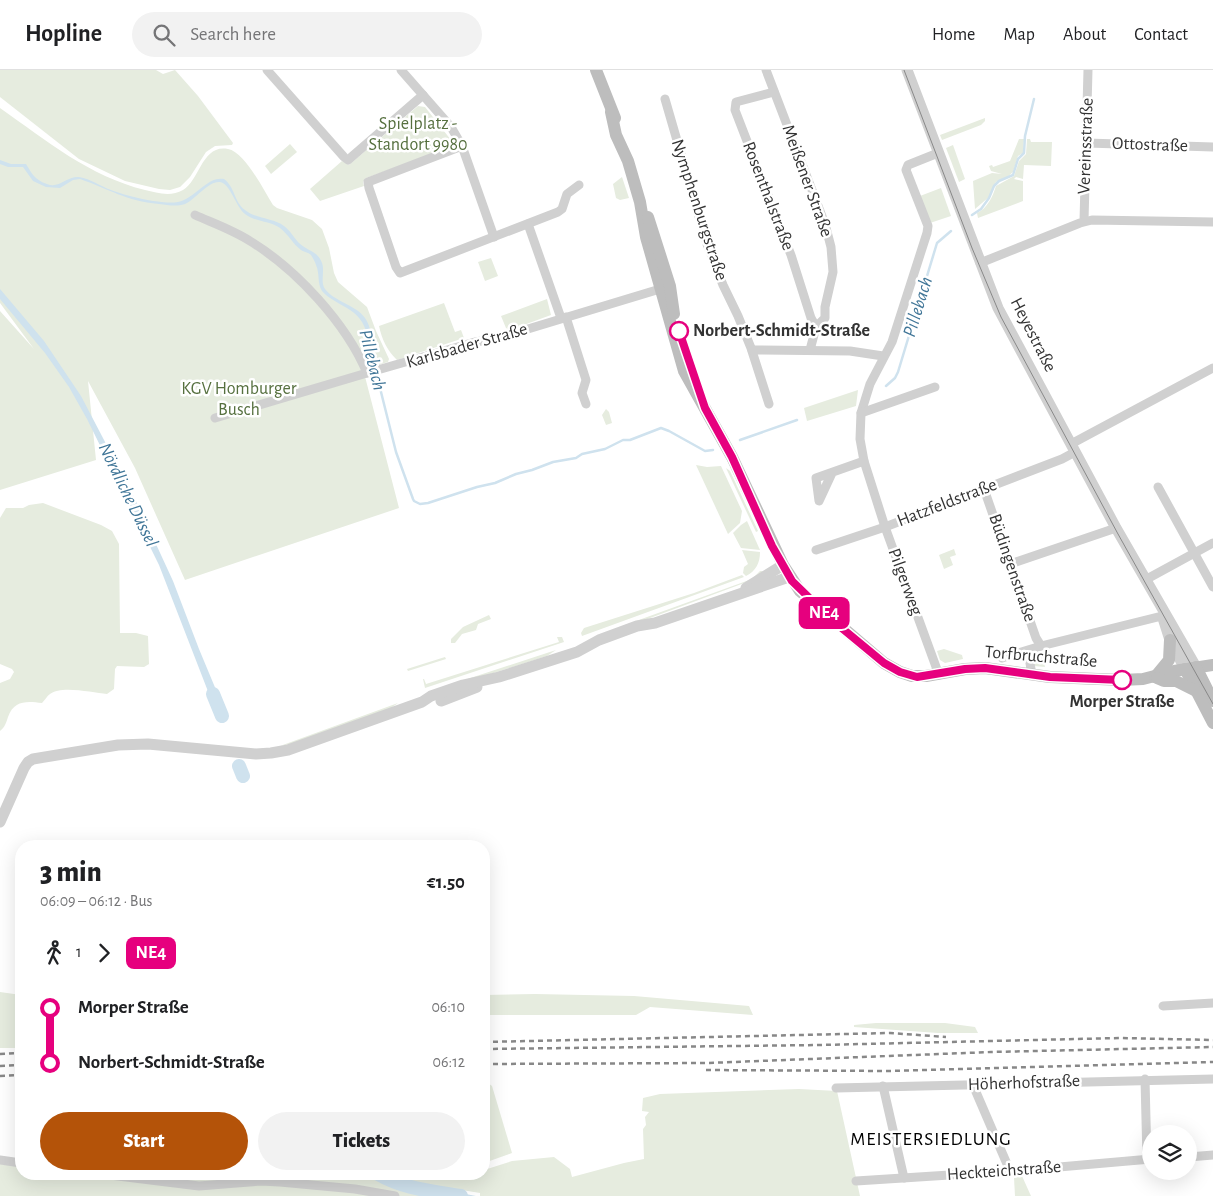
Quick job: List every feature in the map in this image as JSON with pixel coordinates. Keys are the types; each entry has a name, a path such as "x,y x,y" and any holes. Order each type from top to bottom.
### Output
{"main road":[{"name":"Torfbruchstraße","path":"596,70 611,112 622,133 640,202 646,237 684,371 732,457 786,571 806,597 884,663 912,676 980,668 1032,675 1100,680 1133,680 1190,668"},
{"name":"Torfbruchstraße","path":"640,202 651,222 670,286 676,323 705,408"},
{"path":"651,222 650,236 661,277 660,289 666,295 676,323"},
{"path":"1170,640 1169,660 1154,677 1164,681 1176,681 1198,692"},
{"path":"1190,668 1213,665"},
{"name":"Heyestraße","path":"1190,668 1198,692 1213,723"},
{"name":"Heyestraße","path":"1190,668 1213,701"}],"street":[{"path":"267,70 344,158 348,160 423,95"},
{"path":"401,70 451,127 462,146 494,237"},
{"name":"Meißener Straße","path":"766,70 825,224 831,247 833,272 825,308 825,318 816,327 810,350"},
{"name":"Heyestraße","path":"907,70 998,308 1116,528 1158,602 1190,668"},
{"name":"Vereinsstraße","path":"1084,221 1088,70"},
{"name":"Rosenthalstraße","path":"774,92 736,102 734,105 791,255 811,318 816,327"},
{"name":"Nymphenburgstraße","path":"665,99 707,244 722,285 738,316 752,350 769,404"},
{"name":"Ottostraße","path":"1087,143 1213,147"},
{"path":"462,146 368,182 368,188 396,267 400,272 528,224 562,209 567,194 579,185"},
{"name":"Pilgerweg","path":"938,153 908,165 906,170 928,226 892,342 870,384 861,413 860,440 864,461 885,527 939,674"},
{"path":"195,215 249,240 302,283 342,327 368,373"},
{"path":"980,263 1084,221 1213,222"},
{"path":"528,224 586,380 582,393 586,404"},
{"name":"Karlsbader Straße","path":"215,418 660,289"},
{"path":"752,350 850,351 883,356"},
{"name":"Hatzfeldstraße","path":"816,550 885,527 1062,459 1073,448 1213,368"},
{"path":"861,413 935,387"},
{"path":"832,473 864,461"},
{"path":"1158,487 1213,587"},
{"name":"Büdingenstraße","path":"984,489 1036,638 1041,646"},
{"path":"1010,564 1116,528"},
{"path":"1145,580 1213,543"},
{"path":"0,822 24,768 33,759 118,745 148,744 256,754 288,750 422,702 431,696 463,685 499,677 584,649 598,640 637,626 655,623 738,593 786,571"},
{"path":"1002,658 1041,646 1164,616"},
{"name":"Heyestraße","path":"1164,616 1170,640 1190,668"},
{"path":"1028,651 1032,675"},
{"path":"1163,1006 1213,1003"},
{"path":"1145,1079 1147,1125"},
{"name":"Höherhofstraße","path":"836,1088 1145,1079 1213,1079"},
{"path":"973,1085 1010,1171"},
{"path":"884,1086 904,1178"},
{"path":"1197,1156 1213,1155"},
{"path":"0,1160 15,1162"},
{"name":"Heckteichstraße","path":"856,1181 1010,1171 1142,1160"},
{"path":"150,1180 199,1186 261,1181 280,1182 356,1189 396,1196"}],"green space":[{"path":"0,70 156,70 163,74 175,70 198,96 233,143 232,145 215,146 206,152 190,177 180,187 170,190 159,189 125,181 79,159 0,97"},
{"name":"Spielplatz - Standort 9980","path":"418,106 425,107 451,140 449,148 366,178 363,182 364,186 320,201 310,189 342,161 349,165"},
{"name":"KGV Homburger Busch","path":"0,108 87,167 125,184 159,193 169,194 183,190 194,179 202,164 212,152 219,149 228,149 241,157 247,164 273,205 312,220 322,229 338,282 367,307 389,359 388,362 372,367 362,365 399,508 185,580 135,468 88,381 96,460 0,490 0,311 34,349 0,303"},
{"path":"985,118 981,125 942,140 940,135"},
{"path":"1019,139 1024,139 1023,153 1018,156 1013,172 1005,179 996,182 989,197 975,209 973,181 992,173 1002,174 991,171 989,166 992,165 993,167 1010,161"},
{"path":"1027,139 1030,139 1031,142 1052,142 1051,166 1024,165 1023,179 1016,177 1014,179 1023,181 1023,201 978,218 977,213 987,205 996,186 1014,176 1019,161 1026,154"},
{"path":"290,144 297,152 271,174 265,166"},
{"path":"953,145 965,179 959,182 946,148"},
{"path":"622,177 629,198 620,200 616,198 613,184"},
{"path":"941,188 951,216 930,223 920,196"},
{"path":"491,258 498,276 485,281 478,262"},
{"path":"547,299 551,315 510,330 506,328 501,316"},
{"path":"444,303 455,332 461,330 464,338 397,360 385,344 379,326"},
{"path":"858,390 856,406 807,421 804,408"},
{"path":"606,409 609,412 612,423 606,425 602,415"},
{"path":"696,465 707,467 721,466 742,511 740,523 728,534"},
{"path":"726,468 730,471 758,531 756,532"},
{"path":"43,503 112,531 119,544 120,633 136,633 148,636 149,664 144,667 117,666 115,669 114,689 107,694 62,690 50,694 42,703 26,702 17,705 11,711 0,731 0,683 10,679 14,672 12,669 0,664 0,518 6,508 23,508"},
{"path":"747,521 760,550 741,548 733,533"},
{"path":"954,549 956,555 950,557 953,565 944,569 939,555"},
{"path":"742,550 760,552 757,566 746,576 743,573 744,567 748,564"},
{"path":"760,571 763,571 755,579 626,627 625,625 752,579"},
{"path":"742,575 744,577 582,636 581,633 584,628 694,593"},
{"path":"489,615 491,619 478,624 476,630 462,634 455,643 451,643 451,639 463,627"},
{"path":"557,637 562,637 564,642 425,688 423,679 426,684 559,642"},
{"path":"944,649 962,655 963,659 945,663 940,660 937,651"},
{"path":"556,650 547,656 444,689 443,687"},
{"path":"1041,651 1045,667 1034,666 1034,657"},
{"path":"445,657 446,659 408,671 407,669"},
{"path":"398,703 391,708 295,743 280,746"},
{"path":"0,992 15,994 15,1048 0,1048"},
{"path":"490,995 634,996 749,1006 753,1015 650,1007 636,1015 490,1015"},
{"path":"876,1023 945,1023 975,1027 978,1033 938,1033 854,1027 854,1025"},
{"path":"490,1084 492,1086 512,1153 490,1161"},
{"path":"799,1089 837,1091 860,1196 480,1196 480,1193 425,1184 423,1196 0,1196 0,1158 15,1160 15,1180 165,1180 187,1184 187,1180 490,1180 490,1168 512,1161 554,1157 570,1169 572,1177 644,1159 643,1129 646,1125 645,1117 649,1112 642,1111 643,1098 660,1094"},
{"path":"1022,1176 1031,1196 1015,1196 1014,1178"}],"water":[{"path":"0,160 11,164 26,164 37,179 47,184 55,185 71,178 79,177 126,195 171,203 184,200 212,181 224,179 228,182 241,207 249,213 275,221 284,226 299,243 318,256 323,266 325,289 361,314 368,323 378,370 374,371 368,337 362,322 350,310 324,294 315,261 311,255 298,248 280,228 253,219 245,214 224,183 216,182 211,184 185,204 169,205 137,200 80,179 73,180 60,188 46,187 33,181 23,167 8,167 0,164"},
{"path":"0,289 44,341 81,396 138,505 173,581 224,709 216,712 159,565 87,419 69,387 45,353 0,299"},
{"path":"384,1180 397,1180 423,1187 423,1193 394,1185"},
{"path":"430,1187 476,1196 444,1196 429,1193"}],"waterway":[{"name":"Pillebach","path":"972,215 981,209 989,198 994,186 999,181 1013,175 1018,159 1024,153 1025,136 1034,99"},
{"name":"Pillebach","path":"886,386 895,378 898,372 937,243 951,231"},
{"name":"Pillebach","path":"376,372 396,452 413,499 420,504 495,483 553,462 576,458 582,454 605,449 623,440 630,440 661,428 705,451 713,450"},
{"name":"Pillebach","path":"740,440 797,420"},
{"name":"Nördliche Düssel","path":"213,694 222,716"},
{"name":"Nördliche Düssel","path":"239,766 243,776"},
{"name":"Nördliche Düssel","path":"390,1180 429,1191 461,1196"}],"tram line":[{"path":"904,70 972,248 1001,317 1118,534 1213,704"}],"railway":[{"path":"490,1042 890,1033 946,1037"},
{"path":"490,1049 820,1045 1120,1038 1213,1040"},
{"path":"490,1064 708,1063 991,1052 1213,1047"},
{"path":"0,1054 15,1053"},
{"path":"706,1070 887,1071 1213,1062"},
{"path":"0,1066 15,1065"},
{"path":"0,1076 15,1075"}],"bus line":[{"name":"NE4","path":"679,331 705,408 732,457 782,565 800,591 884,663 900,672 917,677 965,669 985,668 1050,677 1122,680"}],"place":[{"name":"Norbert-Schmidt-Straße","path":"679,331"},
{"name":"Morper Straße","path":"1122,680"}],"district":[{"name":"MEISTERSIEDLUNG","path":"931,1139"}]}
